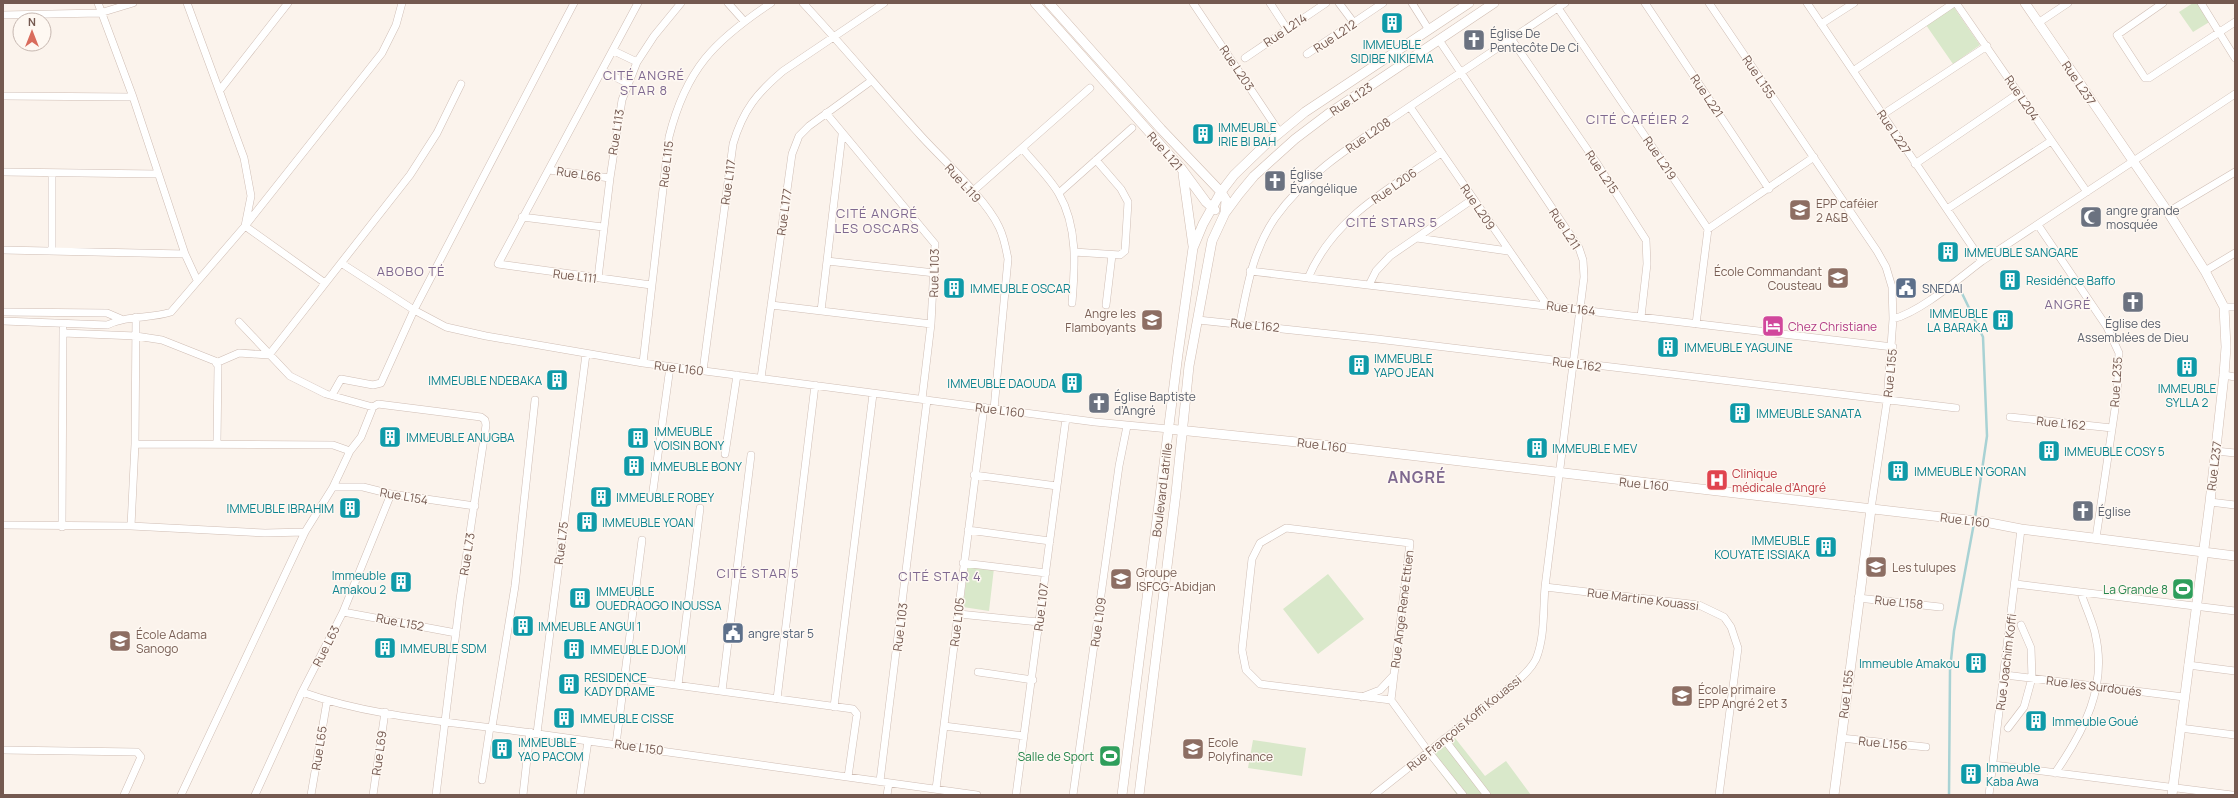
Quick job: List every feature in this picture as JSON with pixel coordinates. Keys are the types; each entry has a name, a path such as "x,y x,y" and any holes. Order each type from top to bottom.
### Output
{"main road":[{"name":"Rue L121","path":"1035,3 1181,168 1211,208"},
{"name":"Rue L121","path":"1049,3 1161,129 1221,192"},
{"name":"Rue L123","path":"1221,192 1250,159 1305,112 1469,3"},
{"name":"Rue L123","path":"1225,213 1254,176 1296,139 1328,114 1494,3"},
{"name":"Rue L237","path":"2025,3 2132,162 2168,212 2205,271 2224,307 2226,347 2216,451 2172,791"},
{"path":"1181,168 1186,189 1194,248"},
{"path":"1211,208 1225,213 1226,200 1221,192"},
{"name":"Boulevard Latrille","path":"1122,795 1175,376 1194,248 1211,208 1221,192"},
{"name":"Boulevard Latrille","path":"1139,795 1189,366 1212,241 1225,213"},
{"name":"Rue L160","path":"1169,430 1182,430 1985,522 2021,529 2235,556"},
{"name":"Rue L155","path":"1834,795 1858,598 1871,509"}],"street":[{"path":"98,3 100,13 132,97 185,254 197,280"},
{"path":"3,15 100,13 133,3"},
{"path":"187,3 244,158 252,196 245,226"},
{"path":"220,90 288,3"},
{"path":"3,321 107,325 121,319 171,312 245,226 382,53 396,25 402,3"},
{"path":"332,395 341,379 373,385 381,383 414,310 574,3"},
{"path":"603,227 522,217 614,51 638,3"},
{"name":"Rue L113","path":"598,278 603,227 618,115 627,83 636,62 654,36 681,3"},
{"path":"728,3 744,21"},
{"name":"Rue L115","path":"643,363 669,137 674,115 689,81 701,62 727,34 771,3"},
{"name":"Rue L119","path":"803,3 834,36 871,82 972,192 990,213 999,227 1005,242 1008,259 994,409"},
{"name":"Rue L117","path":"703,371 733,144 738,126 745,111 768,84 834,36 884,3"},
{"name":"Rue L203","path":"1193,3 1280,133"},
{"path":"1270,3 1287,29"},
{"name":"Rue L214","path":"1245,58 1326,3"},
{"path":"1340,3 1354,23"},
{"name":"Rue L212","path":"1307,54 1383,3"},
{"path":"1412,3 1430,30"},
{"name":"Rue L208","path":"1240,324 1250,271 1259,246 1275,219 1298,189 1352,146 1460,72 1512,40 1565,3"},
{"name":"Rue L221","path":"1645,3 1769,189"},
{"name":"Rue L155","path":"1709,3 1814,157 1886,267 1892,287 1894,319 1893,347 1887,401 1871,509"},
{"name":"Rue L227","path":"1807,3 1982,261"},
{"path":"1821,24 1854,3"},
{"path":"1853,71 1955,3"},
{"name":"Rue L204","path":"1955,3 1987,46 2087,192"},
{"path":"2038,24 2068,3"},
{"path":"2163,3 2117,35 2127,53 2145,78 2149,78 2235,22"},
{"path":"2201,3 2235,58"},
{"name":"Rue L219","path":"1558,8 1708,229"},
{"name":"Rue L211","path":"1439,40 1578,248 1583,260 1584,277 1559,474"},
{"name":"Rue L215","path":"1512,40 1646,240 1648,264 1641,317"},
{"path":"1882,115 1987,46"},
{"path":"614,51 636,62"},
{"path":"603,71 627,83"},
{"name":"Rue L177","path":"761,378 792,154 799,136 826,113 871,82"},
{"path":"269,355 410,175 437,134 461,84"},
{"path":"972,192 1090,88"},
{"path":"1915,164 2019,93"},
{"path":"1894,319 1902,317 1933,297 1982,261 2235,94"},
{"path":"3,96 132,97"},
{"name":"Rue L209","path":"1410,107 1508,251 1547,305"},
{"name":"Rue L103","path":"826,113 842,135 935,244 935,273 925,400 884,766 880,781"},
{"path":"1059,193 1132,128"},
{"path":"821,311 842,135"},
{"path":"1947,209 2051,141"},
{"path":"1022,148 1059,193 1072,231 1074,252 1072,303"},
{"name":"Rue L206","path":"1308,278 1316,258 1333,234 1357,212 1441,153"},
{"path":"1696,324 1708,229 1814,157"},
{"path":"1074,252 1120,255 1125,251 1128,202 1121,189 1096,160"},
{"name":"Rue L66","path":"549,170 610,178"},
{"path":"3,172 158,174"},
{"path":"2168,212 2235,172"},
{"path":"52,173 52,251"},
{"path":"1369,285 1376,271 1390,256 1473,199"},
{"name":"Rue L111","path":"522,217 498,262 500,266 651,285"},
{"name":"Rue L235","path":"2038,225 2116,345 2119,366 2112,428 2096,538"},
{"path":"245,226 325,283"},
{"path":"1417,238 1508,251"},
{"path":"3,250 185,254"},
{"path":"2205,271 2235,253"},
{"path":"1106,305 1112,255"},
{"path":"827,261 935,273"},
{"name":"Rue L160","path":"341,263 414,310 446,328 586,354 670,367 873,394 1169,430"},
{"name":"Rue L164","path":"1250,271 1893,347"},
{"path":"771,305 931,324"},
{"path":"2224,307 2235,307"},
{"path":"3,312 106,313 121,319"},
{"path":"131,526 135,444 136,317"},
{"name":"Rue L162","path":"1198,320 1956,408"},
{"path":"181,795 305,532 334,487 350,451 361,438 376,405 332,395 306,385 290,376 239,322"},
{"path":"62,527 63,323"},
{"path":"63,333 136,336 162,340 209,356 216,363 217,443"},
{"path":"216,363 239,353 269,355"},
{"name":"Rue L75","path":"523,795 534,733 586,354"},
{"path":"652,498 670,367"},
{"path":"725,454 737,375"},
{"path":"2224,375 2235,376"},
{"path":"776,699 815,386"},
{"path":"834,707 873,394"},
{"path":"482,780 515,586 535,400"},
{"name":"Rue L73","path":"376,405 480,417 485,420 475,506 456,633 436,795"},
{"name":"Rue L105","path":"936,789 963,562 984,407"},
{"name":"Rue L162","path":"2010,417 2112,428"},
{"name":"Rue L107","path":"1016,795 1033,680 1039,622 1066,418"},
{"name":"Rue L109","path":"1073,795 1119,466 1127,426"},
{"path":"135,444 217,443 333,445 350,451"},
{"path":"2216,451 2235,453"},
{"path":"722,691 751,455"},
{"name":"Rue François Koffi Kouassi","path":"1374,795 1516,683 1530,669 1535,660 1541,638 1545,587 1559,474"},
{"path":"974,475 1057,486"},
{"name":"Rue L154","path":"334,487 363,487 391,494 475,506"},
{"name":"Rue L63","path":"255,795 302,692 343,612 391,494"},
{"path":"2210,502 2235,506"},
{"path":"678,685 700,508"},
{"path":"3,526 131,526 265,533 305,532"},
{"name":"Rue Ange René Ettien","path":"1286,528 1410,543 1391,700 1362,696 1260,684 1246,670 1242,650 1252,559 1260,543 1286,528"},
{"name":"Rue Joachim Koffi","path":"1989,795 2016,584 2021,529"},
{"path":"968,530 1050,541"},
{"path":"616,744 642,540"},
{"path":"963,562 1046,573"},
{"path":"2016,584 2235,611"},
{"name":"Rue Martine Kouassi","path":"1545,587 1699,605 1724,617 1731,627 1738,648 1719,795"},
{"path":"2055,773 2081,734 2096,686 2098,668 2097,642 2081,593"},
{"name":"Rue L158","path":"1858,598 1940,607"},
{"name":"Rue L152","path":"343,612 456,633"},
{"path":"958,614 1039,622"},
{"path":"2008,728 2024,707 2032,678 2030,648 2022,625"},
{"path":"2188,665 2235,670"},
{"path":"978,672 1033,680"},
{"name":"Rue Ange René Ettien","path":"1362,696 1380,690 1394,675"},
{"name":"Rue les Surdoués","path":"2005,675 2184,697"},
{"path":"624,678 853,709 857,714 848,777"},
{"name":"Rue L150","path":"302,692 327,701 446,722 616,744 977,795"},
{"path":"1391,700 1428,751 1463,795"},
{"name":"Rue L65","path":"311,795 327,701"},
{"name":"Rue L69","path":"373,795 385,712"},
{"path":"944,726 1024,736"},
{"path":"2180,728 2235,735"},
{"name":"Rue L156","path":"1840,738 1926,747"},
{"path":"1444,739 1487,795"},
{"path":"580,795 588,741"},
{"path":"3,750 137,752 141,757 124,795"},
{"path":"1994,765 2172,791 2232,795"},
{"path":"887,795 889,783"}],"green space":[{"path":"2193,3 2199,3 2211,21 2193,32 2179,12"},
{"path":"1953,6 1980,45 1953,64 1926,25"},
{"path":"968,565 994,568 989,611 963,607"},
{"path":"1328,574 1364,619 1318,654 1283,609"},
{"path":"1455,738 1485,776 1506,761 1531,795 1457,795 1429,758"},
{"path":"1253,740 1306,748 1302,776 1248,768"}],"waterway":[{"path":"1958,285 1983,337 1987,436 1975,518"},
{"path":"1949,795 1950,670 1954,631 1974,523"}],"place":[{"name":"IMMEUBLE SIDIBE NIKIEMA","path":"1392,23"},
{"name":"Église De Pentecôte De Ci","path":"1474,40"},
{"name":"IMMEUBLE IRIE BI BAH","path":"1203,134"},
{"name":"Église Évangélique","path":"1275,181"},
{"name":"EPP caféier 2 A&B","path":"1800,210"},
{"name":"angre grande mosquée","path":"2091,217"},
{"name":"IMMEUBLE SANGARE","path":"1948,252"},
{"name":"École Commandant Cousteau","path":"1838,278"},
{"name":"Residénce Baffo","path":"2010,280"},
{"name":"IMMEUBLE OSCAR","path":"954,288"},
{"name":"SNEDAI","path":"1906,288"},
{"name":"Église des Assemblées de Dieu","path":"2133,302"},
{"name":"Angre les Flamboyants","path":"1152,320"},
{"name":"IMMEUBLE LA BARAKA","path":"2003,320"},
{"name":"Chez Christiane","path":"1773,326"},
{"name":"IMMEUBLE YAGUINE","path":"1668,347"},
{"name":"IMMEUBLE YAPO JEAN","path":"1359,365"},
{"name":"IMMEUBLE SYLLA 2","path":"2187,367"},
{"name":"IMMEUBLE NDEBAKA","path":"557,380"},
{"name":"IMMEUBLE DAOUDA","path":"1072,383"},
{"name":"Église Baptiste d’Angré","path":"1099,403"},
{"name":"IMMEUBLE SANATA","path":"1740,413"},
{"name":"IMMEUBLE ANUGBA","path":"390,437"},
{"name":"IMMEUBLE VOISIN BONY","path":"638,438"},
{"name":"IMMEUBLE MEV","path":"1537,448"},
{"name":"IMMEUBLE COSY 5","path":"2049,451"},
{"name":"IMMEUBLE BONY","path":"634,466"},
{"name":"IMMEUBLE N'GORAN","path":"1898,471"},
{"name":"Clinique médicale d’Angré","path":"1717,480"},
{"name":"IMMEUBLE ROBEY","path":"601,497"},
{"name":"IMMEUBLE IBRAHIM","path":"350,508"},
{"name":"Église","path":"2083,511"},
{"name":"IMMEUBLE YOAN","path":"587,522"},
{"name":"IMMEUBLE KOUYATE ISSIAKA","path":"1826,547"},
{"name":"Les tulupes","path":"1876,567"},
{"name":"Groupe ISFCG-Abidjan","path":"1121,579"},
{"name":"Immeuble Amakou 2","path":"401,582"},
{"name":"La Grande 8","path":"2183,589"},
{"name":"IMMEUBLE OUEDRAOGO INOUSSA","path":"580,598"},
{"name":"IMMEUBLE ANGUI 1","path":"523,626"},
{"name":"angre star 5","path":"733,633"},
{"name":"École Adama Sanogo","path":"120,641"},
{"name":"IMMEUBLE SDM","path":"385,648"},
{"name":"IMMEUBLE DJOMI","path":"574,649"},
{"name":"Immeuble Amakou","path":"1976,663"},
{"name":"RESIDENCE KADY DRAME","path":"569,684"},
{"name":"École primaire EPP Angré 2 et 3","path":"1682,696"},
{"name":"IMMEUBLE CISSE","path":"564,718"},
{"name":"Immeuble Goué","path":"2036,721"},
{"name":"IMMEUBLE YAO PACOM","path":"502,749"},
{"name":"Ecole Polyfinance","path":"1193,749"},
{"name":"Salle de Sport","path":"1110,756"},
{"name":"Immeuble Kaba Awa","path":"1971,774"}],"district":[{"name":"CITÉ ANGRÉ STAR 8","path":"644,82"},
{"name":"CITÉ CAFÉIER 2","path":"1638,119"},
{"name":"CITÉ ANGRÉ LES OSCARS","path":"877,220"},
{"name":"CITÉ STARS 5","path":"1392,222"},
{"name":"ABOBO TÉ","path":"411,271"},
{"name":"ANGRÉ","path":"2068,304"},
{"name":"ANGRÉ","path":"1417,477"},
{"name":"CITÉ STAR 5","path":"758,573"},
{"name":"CITÉ STAR 4","path":"940,576"}]}
